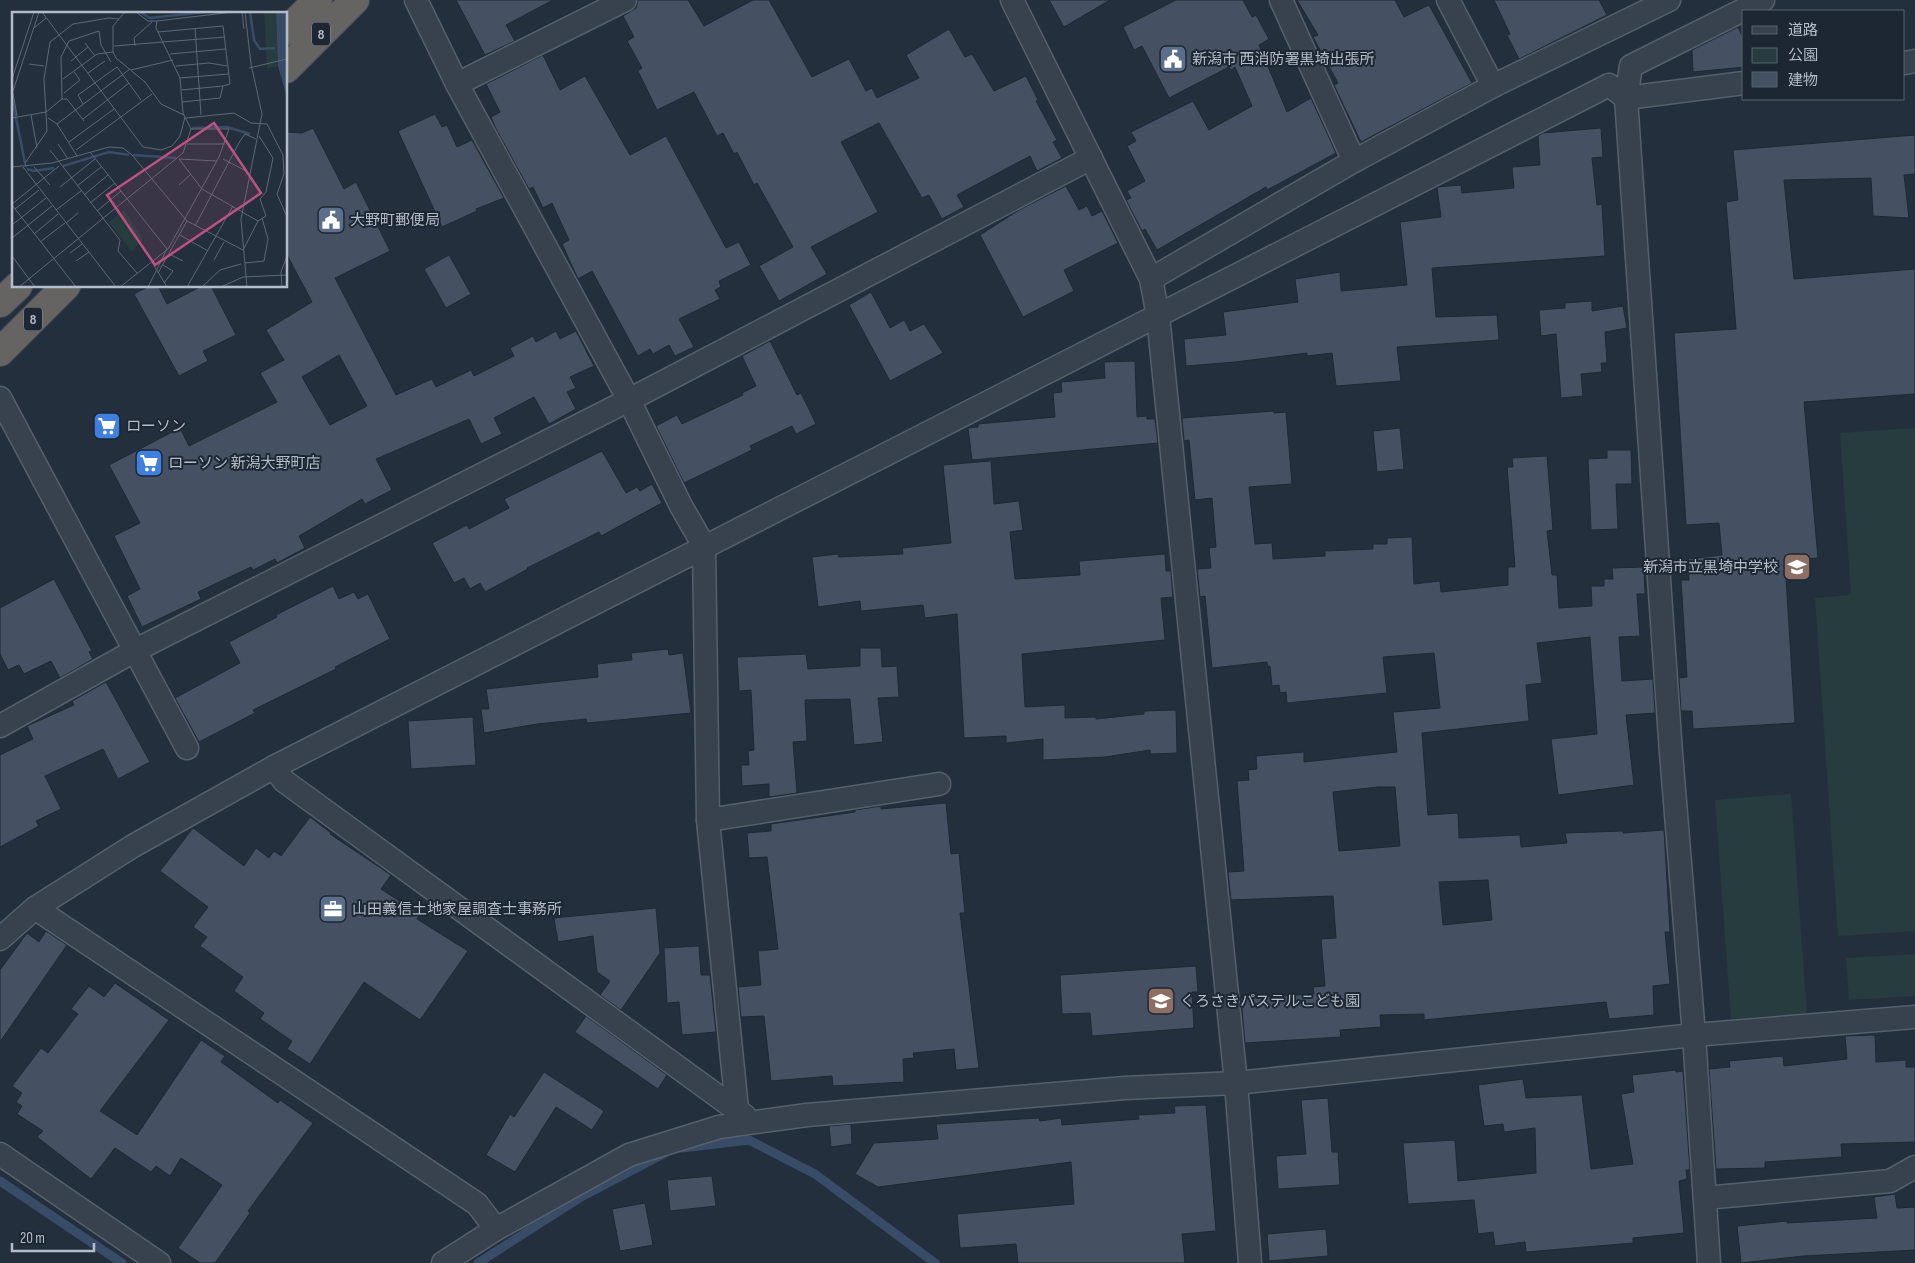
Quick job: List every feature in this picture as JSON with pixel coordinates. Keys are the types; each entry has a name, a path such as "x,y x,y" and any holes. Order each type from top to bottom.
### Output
{"highway":[{"name":"8","path":"288,29 318,0"},
{"name":"8","path":"288,66 355,0"},
{"name":"8","path":"0,303 16,288"},
{"name":"8","path":"0,352 64,288"}],"street":[{"path":"416,0 458,84 629,400 681,506 704,546 708,820 746,1116"},
{"path":"458,84 625,0"},
{"path":"1012,0 1151,279 1158,316 1236,1083 1250,1263"},
{"path":"1281,0 1354,162"},
{"path":"1448,0 1494,86"},
{"path":"1151,279 1354,162 1635,7 1670,0"},
{"path":"1743,10 1763,0"},
{"path":"1709,1263 1694,1035 1671,754 1626,98 1631,66 1742,10"},
{"path":"0,939 34,908 133,846 274,768 704,546 1609,85 1626,98 1742,83"},
{"path":"0,726 134,652 629,400 1091,158"},
{"path":"0,398 79,544 134,652 187,748"},
{"path":"274,768 284,781 746,1116"},
{"path":"708,820 939,784"},
{"path":"34,908 477,1204 496,1229"},
{"path":"443,1263 496,1229 629,1155 720,1127 746,1116 808,1115 1125,1088 1236,1083 1694,1035 1915,1017"},
{"path":"0,1154 159,1263"},
{"path":"1705,1198 1890,1181 1915,1166"}],"green space":[{"path":"1915,428 1915,931 1838,936 1815,598 1851,595 1840,433"},
{"path":"1791,794 1807,1014 1731,1019 1715,800"},
{"path":"1915,954 1915,996 1849,1000 1846,958"}],"building":[{"path":"456,0 553,0 506,25 515,41 485,55"},
{"path":"638,0 688,0 704,26 753,0 769,0 812,77 849,59 866,91 872,88 877,98 919,78 906,55 949,29 965,57 972,54 994,91 1026,76 1038,100 1036,101 1057,140 1053,142 1062,158 1037,171 1030,156 957,195 964,207 942,219 929,195 922,198 879,123 841,142 878,212 811,247 827,274 779,301 759,266 793,247 757,183 754,185 737,152 734,154 723,133 717,136 694,92 657,110 638,71 642,68 627,41 634,37 623,16 636,8"},
{"path":"1049,0 1110,0 1064,27"},
{"path":"1176,0 1243,0 1252,17 1256,15 1269,39 1259,45 1287,112 1311,98 1336,153 1267,190 1266,187 1157,250 1145,229 1142,231 1126,200 1131,198 1127,191 1145,181 1127,146 1136,141 1131,132 1193,101 1209,130 1252,106 1235,67 1231,70 1229,67 1169,98 1142,46 1134,50 1123,27"},
{"path":"1297,0 1395,0 1404,17 1429,5 1472,83 1361,142 1334,85 1338,83 1313,37 1318,35"},
{"path":"1494,0 1599,0 1607,15 1519,59 1507,35 1510,34"},
{"path":"1738,27 1742,36 1742,67 1693,72 1692,50"},
{"path":"543,55 560,90 585,76 630,155 666,136 726,248 739,242 751,265 719,281 721,287 715,290 720,299 679,319 694,347 675,356 669,345 653,354 650,349 638,356 592,271 578,279 562,244 569,240 552,203 543,208 533,187 529,189 496,129 491,117 500,112 486,84"},
{"path":"435,114 442,127 447,125 457,147 472,140 504,198 476,209 477,211 442,227 398,131"},
{"path":"313,128 344,189 356,182 390,251 335,278 396,395 432,379 436,387 471,370 474,376 514,356 510,348 533,336 536,342 556,331 560,339 576,331 594,366 570,377 576,388 567,392 576,409 549,424 534,397 494,418 502,434 481,444 469,419 376,459 392,490 365,504 362,499 299,536 305,548 277,563 275,559 253,570 251,567 198,592 201,599 142,627 127,596 140,589 114,536 140,523 109,465 180,428 189,446 277,402 260,373 284,360 266,330 312,302 288,257 288,132 302,133","holes":["339,355 367,406 330,425 302,377"]},
{"path":"1601,128 1603,157 1592,158 1597,205 1602,204 1605,256 1432,268 1436,317 1497,315 1499,340 1397,347 1401,381 1336,386 1332,353 1307,356 1307,353 1186,366 1184,339 1226,335 1223,312 1298,302 1295,279 1340,272 1341,291 1407,285 1400,222 1441,217 1437,187 1461,185 1462,193 1514,188 1512,167 1540,165 1538,136 1543,133"},
{"path":"1915,135 1915,174 1904,175 1909,218 1873,216 1871,178 1784,180 1794,279 1915,269 1915,394 1804,402 1818,558 1785,561 1795,723 1693,729 1692,711 1681,711 1679,678 1687,677 1681,580 1689,580 1688,559 1722,555 1719,523 1686,525 1674,333 1736,329 1726,202 1738,200 1733,150"},
{"path":"1066,186 1079,210 1087,206 1092,216 1102,211 1118,243 1064,270 1074,291 1023,317 980,235 1019,210"},
{"path":"449,255 471,294 446,308 424,269"},
{"path":"145,288 159,288 167,304 198,288 212,288 236,335 203,351 208,361 179,376 134,294"},
{"path":"871,292 890,328 904,320 910,331 924,324 943,353 890,381 849,305"},
{"path":"1592,301 1592,311 1623,306 1627,328 1605,332 1607,363 1601,363 1602,372 1581,374 1583,396 1561,398 1556,334 1541,336 1539,310 1565,308 1565,303"},
{"path":"770,341 797,395 801,393 816,424 796,434 792,426 750,446 752,450 684,483 656,426 677,415 682,424 743,395 742,393 756,386 742,356"},
{"path":"1135,361 1137,417 1147,416 1147,419 1155,419 1158,443 972,460 968,428 978,427 978,424 1055,417 1053,393 1062,392 1061,382 1105,378 1104,362"},
{"path":"1274,411 1274,413 1286,412 1292,484 1249,487 1255,544 1272,543 1273,559 1325,556 1325,551 1373,549 1373,544 1387,544 1387,538 1412,537 1414,584 1440,581 1441,592 1508,585 1508,567 1515,567 1507,467 1513,467 1512,458 1547,456 1553,530 1547,531 1552,575 1557,575 1559,608 1592,606 1591,586 1604,586 1604,579 1613,579 1612,568 1644,567 1645,594 1637,594 1640,636 1619,637 1622,681 1653,679 1655,713 1626,715 1634,785 1558,795 1551,739 1597,734 1590,637 1537,643 1542,683 1526,685 1529,721 1422,733 1428,815 1458,813 1459,838 1520,835 1521,847 1567,843 1565,833 1623,831 1623,833 1664,830 1670,932 1665,932 1670,984 1653,986 1654,1015 1609,1019 1606,1002 1424,1020 1424,1014 1380,1015 1381,1027 1340,1030 1341,1037 1245,1043 1241,998 1314,994 1313,987 1325,986 1321,939 1336,938 1333,896 1231,900 1228,872 1244,871 1237,781 1249,780 1248,770 1257,769 1256,756 1304,752 1304,762 1397,752 1393,712 1440,708 1434,653 1383,657 1387,693 1287,703 1286,692 1280,693 1279,685 1272,686 1270,666 1268,667 1267,662 1212,668 1205,596 1200,597 1197,569 1211,568 1209,548 1216,547 1212,498 1195,500 1189,440 1184,441 1182,418","holes":["1395,787 1400,846 1339,851 1333,792","1488,880 1492,920 1443,925 1439,882"]},
{"path":"1400,428 1404,469 1377,472 1373,431"},
{"path":"1607,450 1631,450 1632,484 1616,484 1618,529 1591,530 1588,459 1607,458"},
{"path":"602,451 626,493 637,487 640,491 652,484 662,503 601,536 599,532 527,568 485,592 480,583 470,589 464,578 454,583 432,543 467,525 469,529 509,508 504,499"},
{"path":"991,461 994,504 1019,501 1023,530 1010,532 1015,579 1080,575 1079,561 1165,554 1166,571 1171,571 1173,597 1161,598 1165,640 1022,654 1025,707 1065,705 1065,718 1096,717 1096,719 1144,714 1144,711 1176,710 1177,753 1151,754 1150,750 1105,757 1043,760 1043,739 1006,743 1006,736 964,738 957,614 925,618 923,605 861,611 860,601 818,607 812,557 838,554 839,557 903,554 902,548 951,543 943,465"},
{"path":"54,579 92,651 89,652 93,659 60,678 51,661 24,674 19,665 8,670 0,654 0,608"},
{"path":"333,586 339,599 354,592 358,599 368,594 390,639 335,667 336,669 253,710 255,713 199,742 175,698 240,663 229,642"},
{"path":"860,648 881,648 882,667 897,666 899,697 878,698 883,742 854,745 850,699 805,700 807,741 793,742 797,793 769,797 769,784 742,786 741,765 749,765 748,751 754,750 751,690 739,691 737,657 806,654 808,669 860,666"},
{"path":"668,649 669,655 683,653 691,713 587,723 586,719 537,724 484,733 481,709 489,709 486,689 598,677 597,664 632,660 631,653"},
{"path":"106,682 150,762 118,779 103,749 45,776 61,809 36,821 39,826 0,847 0,755 33,739 27,726 74,705 72,701"},
{"path":"473,717 476,765 411,769 408,721"},
{"path":"946,803 951,854 959,853 965,913 960,913 979,1068 956,1070 954,1049 913,1053 914,1058 903,1059 904,1082 833,1086 832,1076 771,1081 764,1016 741,1017 738,987 761,985 758,951 778,949 767,857 749,858 747,833 771,831 771,824 855,812 855,810 881,806 881,809"},
{"path":"310,817 330,834 391,875 381,889 420,914 417,919 468,951 420,1020 364,982 310,1064 287,1049 292,1041 260,1019 264,1013 234,991 243,977 200,946 207,937 193,927 208,907 160,871 193,828 244,866 256,848 269,858 274,851 281,856"},
{"path":"656,908 660,953 621,1010 600,995 610,981 597,972 593,936 558,942 554,918"},
{"path":"46,931 67,945 0,1042 0,970 27,933 39,942"},
{"path":"699,946 701,975 710,975 716,1032 682,1035 679,1002 667,1003 664,948"},
{"path":"1196,966 1198,992 1192,992 1194,1028 1092,1036 1090,1013 1062,1014 1060,975"},
{"path":"115,983 169,1020 100,1111 137,1135 201,1040 225,1056 221,1062 278,1103 280,1100 313,1123 248,1211 250,1213 215,1263 200,1263 178,1248 222,1185 181,1158 170,1176 156,1166 151,1172 115,1148 91,1179 37,1137 43,1131 17,1114 22,1106 16,1102 22,1093 12,1086 41,1048 48,1053 78,1014 71,1009 89,986 104,997"},
{"path":"586,1016 667,1075 658,1089 575,1032"},
{"path":"1875,1035 1876,1062 1906,1060 1906,1067 1915,1067 1915,1142 1841,1144 1842,1157 1765,1162 1765,1168 1716,1169 1709,1069 1730,1067 1729,1061 1783,1056 1784,1066 1847,1059 1845,1036"},
{"path":"1676,1070 1676,1072 1683,1071 1690,1170 1686,1170 1687,1179 1679,1181 1684,1233 1633,1238 1633,1243 1526,1252 1525,1242 1495,1246 1493,1232 1478,1234 1474,1200 1408,1204 1403,1143 1455,1140 1458,1181 1536,1173 1535,1128 1504,1132 1503,1124 1484,1126 1478,1085 1523,1079 1526,1098 1582,1095 1591,1169 1633,1164 1621,1094 1634,1092 1632,1075"},
{"path":"544,1072 604,1111 592,1130 556,1107 515,1172 486,1155 510,1114 514,1117"},
{"path":"1328,1098 1332,1152 1338,1152 1340,1185 1278,1189 1276,1156 1306,1154 1301,1100"},
{"path":"1206,1105 1216,1231 1182,1234 1185,1263 1018,1263 1016,1244 960,1248 957,1214 1074,1204 1071,1162 878,1187 855,1174 874,1143 938,1139 936,1124 1039,1118 1040,1121 1061,1118 1062,1125 1139,1119 1138,1115 1175,1113 1174,1106"},
{"path":"851,1124 852,1144 831,1147 829,1126"},
{"path":"712,1176 716,1206 670,1211 667,1180"},
{"path":"1895,1194 1897,1208 1915,1207 1915,1250 1803,1256 1741,1263 1737,1226 1787,1221 1787,1223 1877,1218 1874,1197"},
{"path":"645,1203 653,1245 620,1251 612,1209"},
{"path":"1326,1229 1328,1256 1269,1261 1267,1234"}],"waterway":[{"path":"682,1148 749,1140 815,1174 935,1263"},
{"path":"478,1263 581,1197 665,1153"},
{"path":"0,1181 122,1263"}],"place":[{"name":"新潟市 西消防署黒埼出張所","path":"1173,59"},
{"name":"大野町郵便局","path":"331,220"},
{"name":"ローソン","path":"107,426"},
{"name":"ローソン 新潟大野町店","path":"149,463"},
{"name":"新潟市立黒埼中学校","path":"1797,567"},
{"name":"山田義信土地家屋調査士事務所","path":"333,909"},
{"name":"くろさきパステルこども園","path":"1161,1001"}]}
